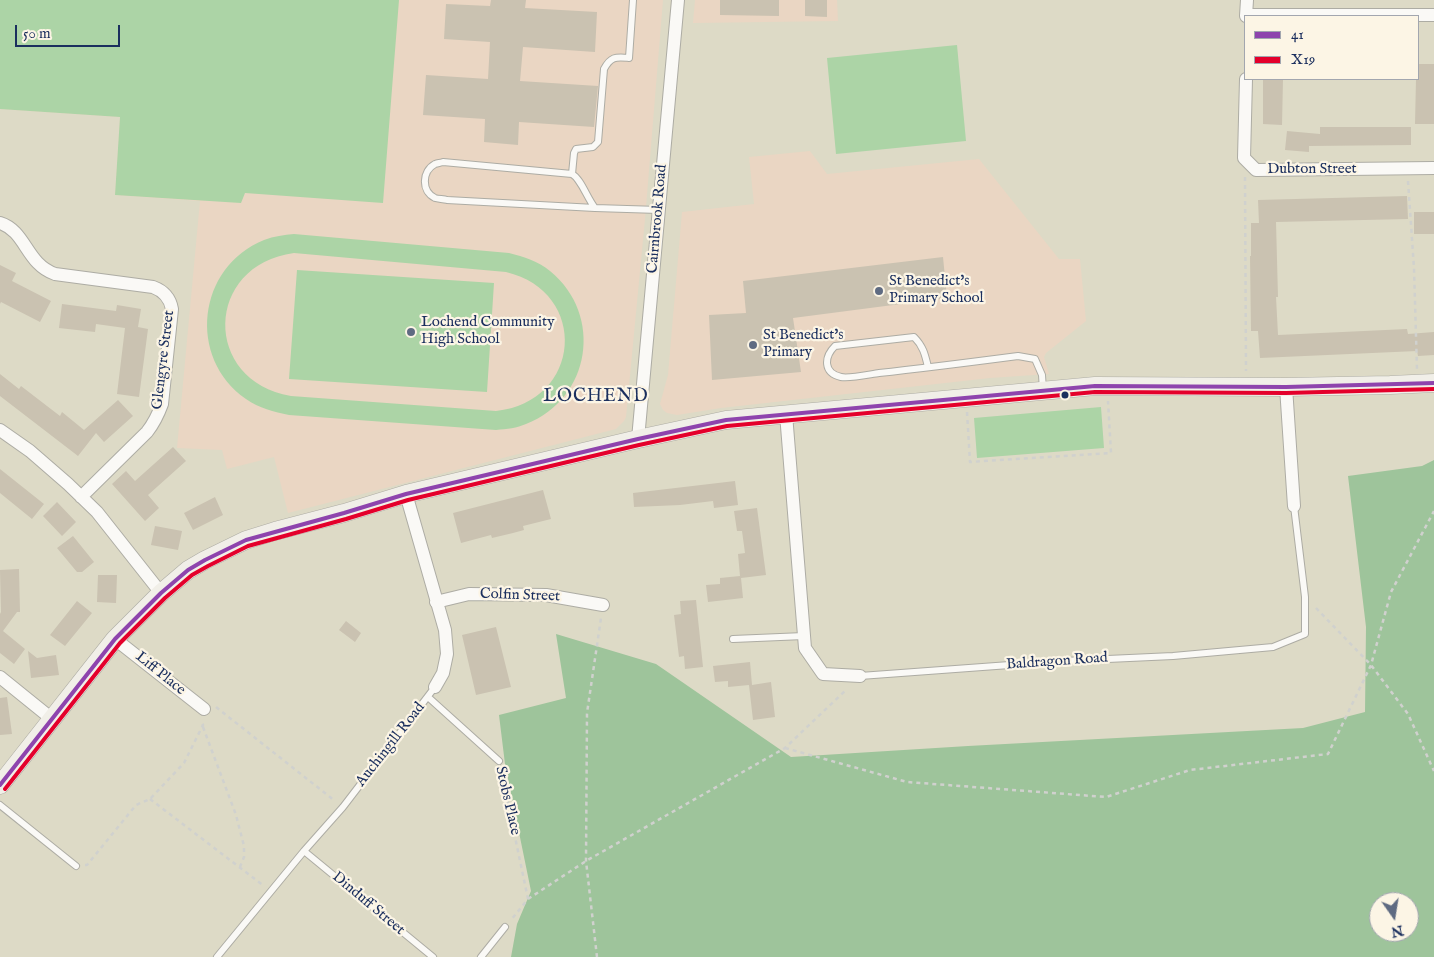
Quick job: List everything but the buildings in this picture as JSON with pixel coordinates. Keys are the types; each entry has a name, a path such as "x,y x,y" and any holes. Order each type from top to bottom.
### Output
{"street":[{"name":"Cairnbrook Road","path":"638,438 678,0"},
{"path":"1246,15 1247,0"},
{"path":"1419,15 1434,15"},
{"path":"1244,158 1246,80"},
{"name":"Dubton Street","path":"1244,158 1256,170 1434,168"},
{"name":"Glengyre Street","path":"0,223 12,229 36,262 46,271 55,274 153,287 166,295 170,302 172,310 162,404 156,419 147,432 82,497"},
{"path":"0,785 115,639 161,593 188,570 205,560 246,540 274,531 344,513 406,494 638,438 726,420 1107,386 1286,387 1426,384"},
{"name":"Baldragon Road","path":"1286,387 1294,506"},
{"name":"Baldragon Road","path":"786,414 805,648 823,674 860,676"},
{"path":"0,430 68,484 97,512 161,593"},
{"name":"Auchingill Road","path":"406,494 445,630 446,654 443,673 432,692"},
{"name":"Colfin Street","path":"436,602 469,594 546,595 604,605"},
{"name":"Liff Place","path":"115,639 204,709"},
{"path":"0,676 52,719"}],"lane":[{"path":"572,174 576,149 593,147 598,142 604,69 608,61 616,57 629,58 633,0"},
{"path":"595,208 588,200 576,176 572,174 443,162 435,164 428,171 424,183 427,191 435,198 447,200 595,208 659,210"},
{"path":"928,367 925,352 921,344 914,337 835,346 828,353 826,364 832,374 843,378 1018,356 1035,359 1042,375 1043,391"},
{"name":"Baldragon Road","path":"860,676 1064,661 1174,656 1273,647 1305,634 1305,597 1294,506"},
{"path":"733,639 804,636"},
{"name":"Stobs Place","path":"432,692 499,761"},
{"name":"Auchingill Road","path":"217,957 342,807 432,692"},
{"path":"0,805 76,866"},
{"name":"Dinduff Street","path":"304,851 433,957"},
{"path":"481,957 505,927"}],"path":[{"path":"1244,158 1246,386"},
{"path":"1407,169 1414,268 1426,384"},
{"path":"966,398 970,462 1112,453 1107,386"},
{"path":"785,748 907,782 1106,797 1190,770 1328,754 1371,665 1391,592 1434,511"},
{"path":"1305,597 1371,665 1408,714 1434,771"},
{"path":"597,957 586,861 587,713 604,605"},
{"path":"505,927 528,899 586,861 785,748 860,676"},
{"path":"240,867 244,851 236,815 203,725 200,714 204,709 213,705 342,807"},
{"path":"76,866 87,865 136,806 150,799 184,763 203,725"},
{"name":"Stobs Place","path":"499,761 528,899"},
{"path":"150,799 271,891"}],"shaded area":[{"name":"Lochend Community High School","path":"0,0 663,0 645,219 626,417 624,421 616,429 288,513 274,457 227,469 222,450 177,448 200,201 115,195 120,117 0,109"},
{"path":"695,0 837,0 838,21 693,23"},
{"name":"St Benedict's Primary School","path":"810,151 827,174 979,159 1059,259 1080,259 1086,321 1046,353 1044,357 1049,374 990,378 721,408 677,415 663,410 660,404 668,375 682,212 754,204 749,157"}],"green space":[{"path":"0,0 399,0 383,203 245,193 241,203 115,195 120,117 0,109"},
{"path":"957,45 966,141 836,154 827,58"},
{"path":"294,234 509,253 536,262 550,271 567,289 578,310 583,332 583,355 576,376 565,396 548,412 526,424 496,430 289,415 256,405 246,399 227,382 214,361 208,338 208,314 213,291 225,270 242,253 264,240","holes":["294,253 506,272 533,283 552,301 562,322 565,346 559,368 546,388 525,403 496,411 291,396 262,386 241,369 229,347 225,323 230,300 243,278 264,262"]},
{"path":"297,270 494,283 487,392 289,379"},
{"path":"1101,407 1104,448 977,458 974,418"},
{"path":"1434,460 1434,957 511,957 517,924 531,891 505,764 499,715 566,698 556,634 656,664 791,757 1303,728 1365,712 1366,627 1348,476 1422,466"}],"transit line":[{"name":"41","path":"0,785 115,639 161,593 188,570 246,540 406,494 726,420 1095,386 1286,387 1434,383"},
{"name":"X19","path":"5,789 120,643 165,598 192,575 248,546 408,500 727,426 1095,392 1286,393 1434,389"}],"place":[{"name":"St Benedict's Primary School","path":"879,291"},
{"name":"Lochend Community High School","path":"411,332"},
{"name":"St Benedict's Primary","path":"753,345"}],"district":[{"name":"LOCHEND","path":"596,397"}]}
